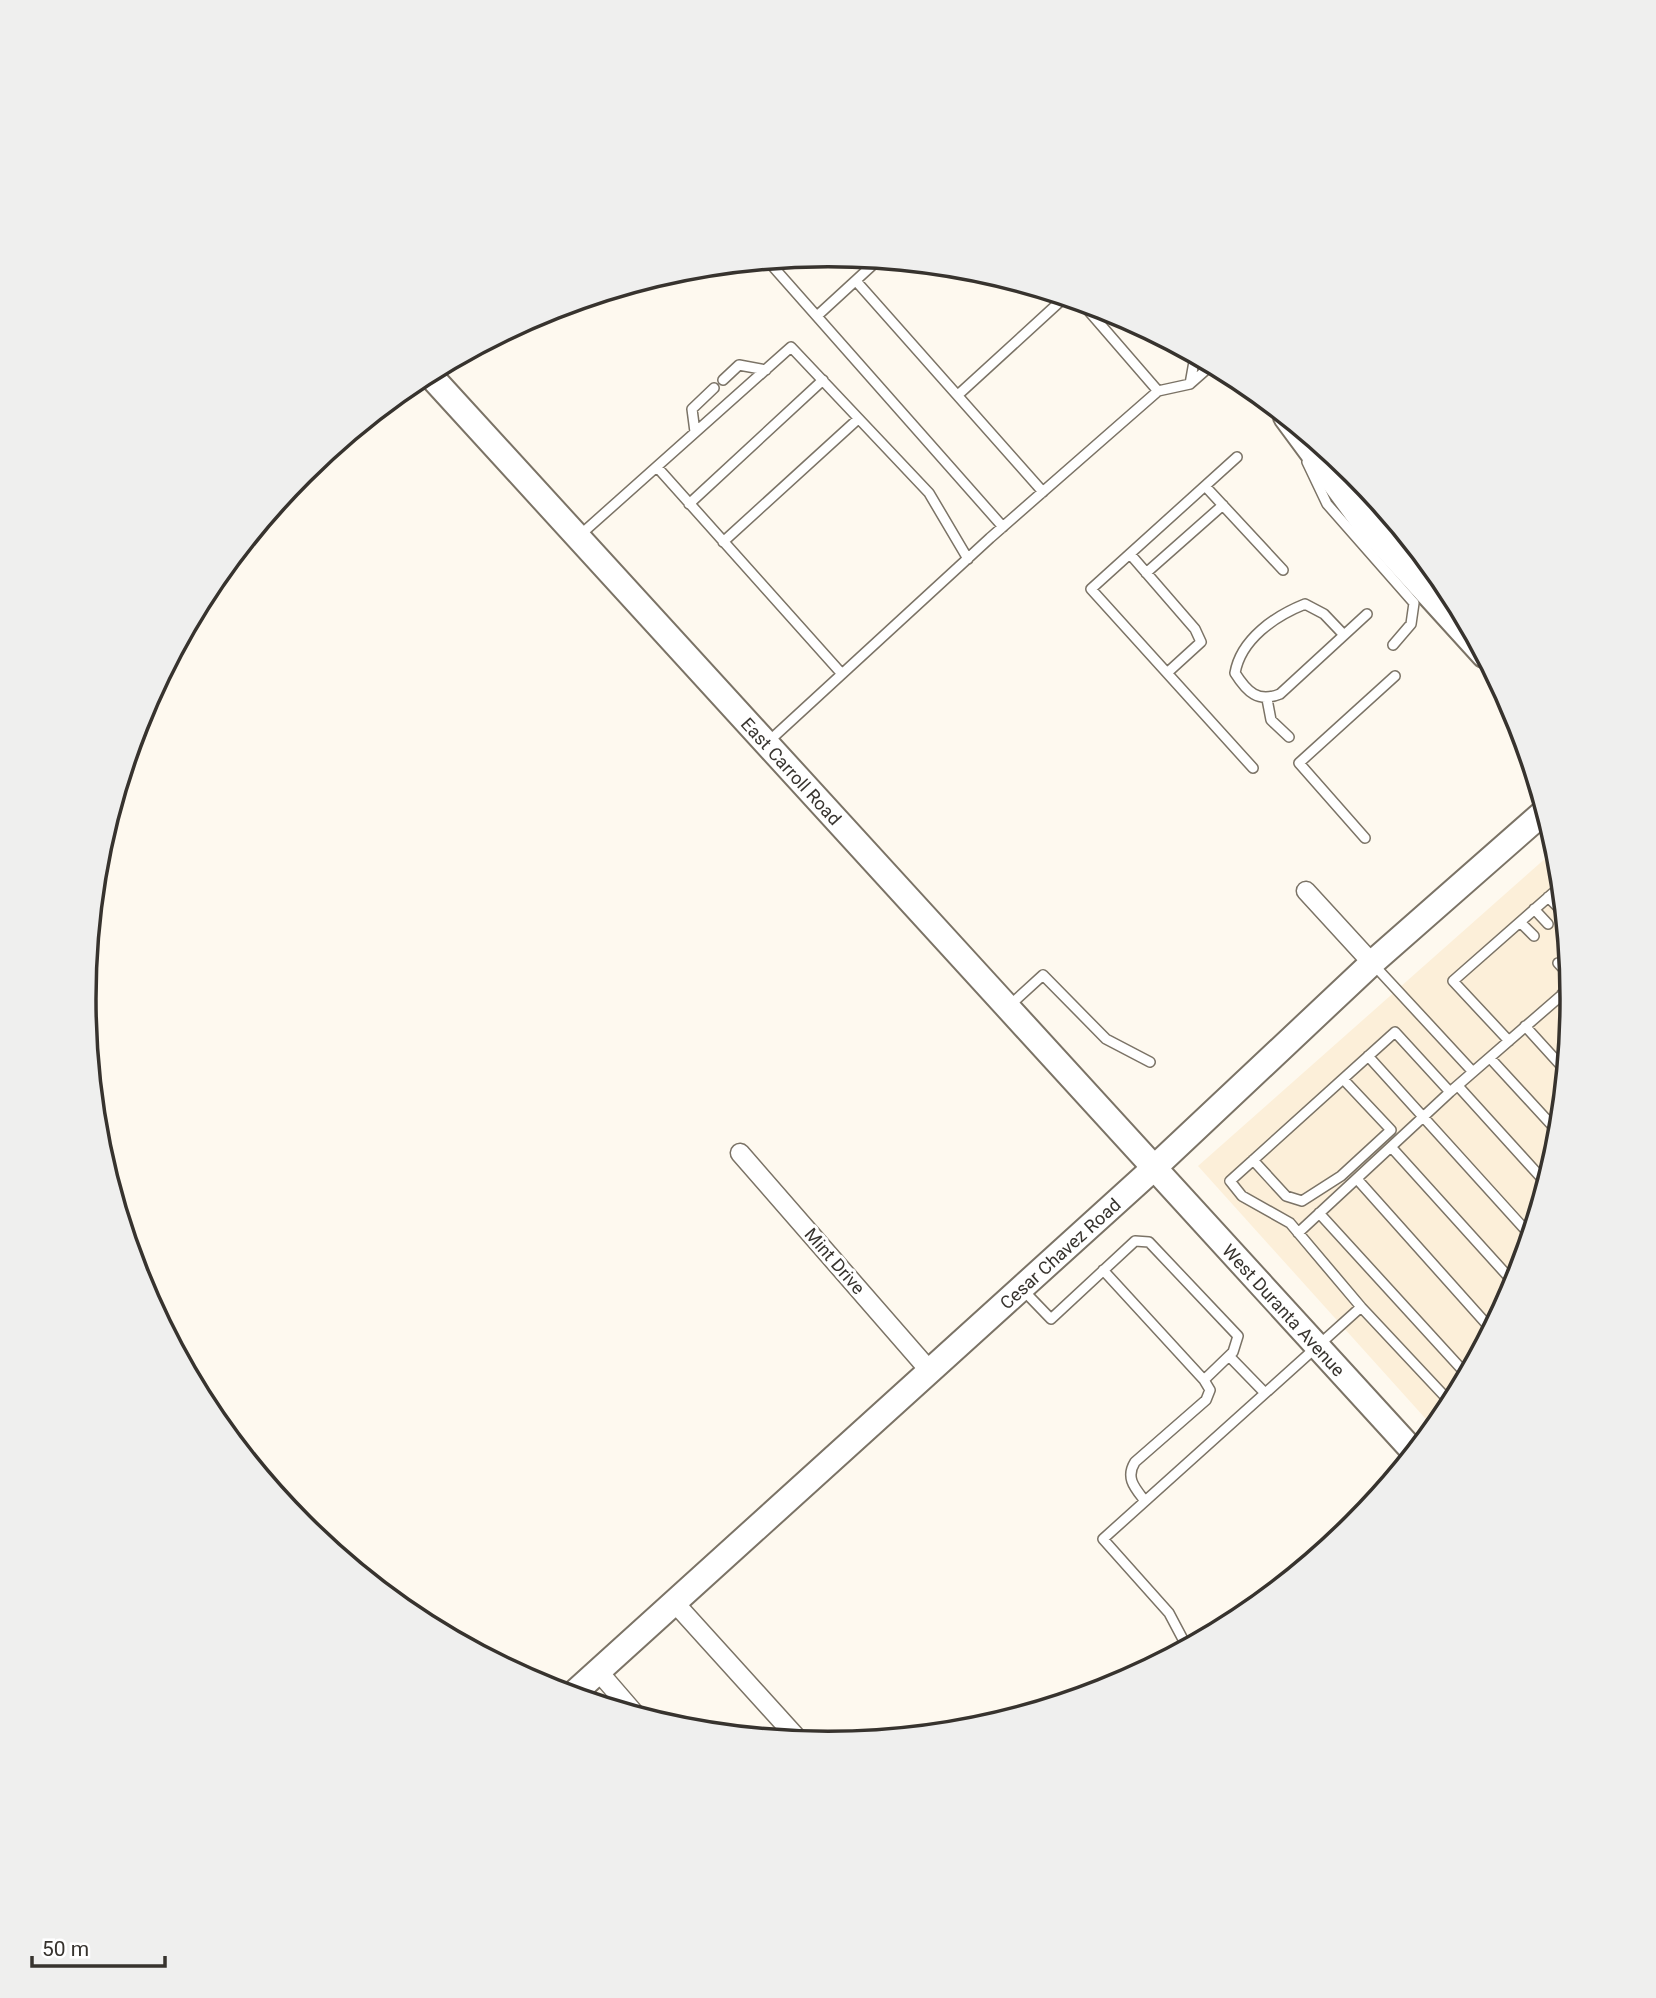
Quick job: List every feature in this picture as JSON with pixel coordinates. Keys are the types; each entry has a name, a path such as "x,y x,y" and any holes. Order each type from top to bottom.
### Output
{"street":[{"name":"East Carroll Road","path":"436,382 1154,1168"},
{"path":"1310,449 1365,523 1457,625"},
{"name":"Cesar Chavez Road","path":"580,1687 1154,1168 1372,963 1537,818"},
{"path":"1306,891 1372,963"},
{"name":"Mint Drive","path":"740,1153 929,1370"},
{"name":"West Duranta Avenue","path":"1154,1168 1408,1445"},
{"path":"674,1602 789,1729"},
{"path":"598,1671 625,1702"}],"lane":[{"path":"776,269 1003,527"},
{"path":"817,316 869,269"},
{"path":"856,281 959,394 1043,492"},
{"path":"959,394 1057,304"},
{"path":"1095,318 1158,390"},
{"path":"578,537 791,347 929,493 968,559"},
{"path":"723,380 739,365 766,370"},
{"path":"1190,384 1193,365"},
{"path":"766,744 1003,527 1158,390 1190,384 1205,372"},
{"path":"689,504 822,380"},
{"path":"695,432 692,410 714,388"},
{"path":"723,542 858,419"},
{"path":"1295,437 1327,504 1414,603 1411,624 1393,645"},
{"path":"1237,457 1091,589 1253,768"},
{"path":"657,467 842,674"},
{"path":"1205,486 1283,570"},
{"path":"1146,573 1223,505"},
{"path":"1130,554 1195,629 1201,642 1167,673"},
{"path":"1344,635 1324,614 1305,604 1275,619 1238,657 1235,673 1257,698 1267,699 1280,694 1367,614"},
{"path":"1365,838 1299,763 1395,676"},
{"path":"1267,699 1271,720 1289,737"},
{"path":"1509,1041 1454,981 1552,894"},
{"path":"1548,897 1553,902"},
{"path":"1534,909 1548,924"},
{"path":"1520,922 1534,936"},
{"path":"1372,963 1473,1072"},
{"path":"1007,1007 1043,975 1106,1039 1150,1062"},
{"path":"1298,1233 1560,996"},
{"path":"1525,1027 1557,1061"},
{"path":"1443,1395 1362,1307 1290,1223 1242,1196 1230,1181 1395,1032 1538,1175"},
{"path":"1368,1056 1523,1227"},
{"path":"1490,1058 1549,1122"},
{"path":"1343,1079 1401,1140"},
{"path":"1253,1160 1286,1196 1302,1201 1341,1176 1391,1130"},
{"path":"1392,1148 1506,1274"},
{"path":"1357,1180 1485,1322"},
{"path":"1320,1213 1460,1368"},
{"path":"1020,1287 1051,1319 1135,1241 1149,1242 1238,1336 1228,1356 1204,1380"},
{"path":"1103,1270 1204,1380 1210,1390 1206,1400 1135,1462 1130,1470 1130,1482 1145,1501"},
{"path":"1183,1639 1169,1613 1103,1539 1362,1307"},
{"path":"1228,1356 1264,1392"}],"shaded area":[{"path":"1546,858 1558,951 1560,999 1558,1047 1546,1142 1521,1234 1504,1279 1462,1365 1426,1420 1198,1166"}]}
